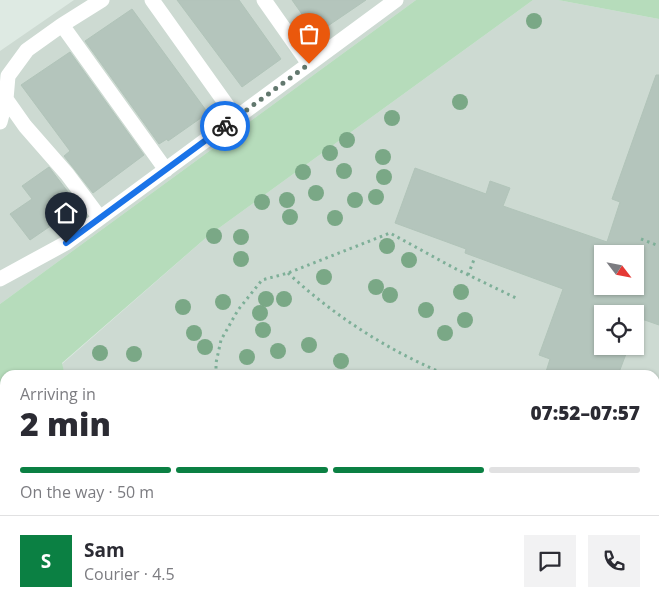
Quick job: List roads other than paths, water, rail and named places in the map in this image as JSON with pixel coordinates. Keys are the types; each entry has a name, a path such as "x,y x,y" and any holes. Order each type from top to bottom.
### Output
{"street":[{"path":"0,122 6,99 8,76 27,50 102,0"},
{"path":"152,0 236,118"},
{"path":"264,0 309,64"},
{"path":"0,279 66,243 309,64 387,3"},
{"path":"62,25 166,170"},
{"path":"6,99 25,126 67,174 100,218"}]}
